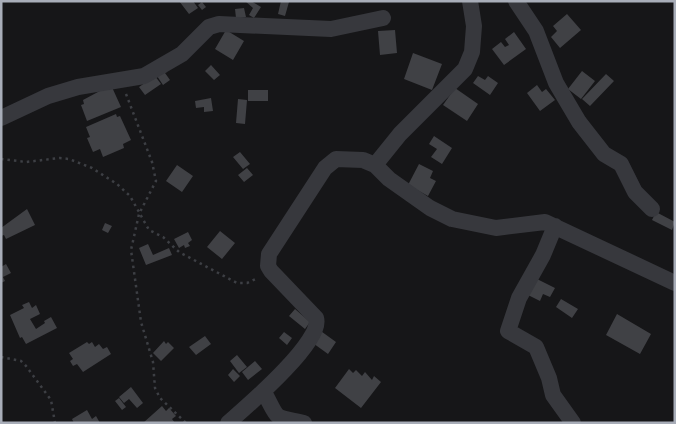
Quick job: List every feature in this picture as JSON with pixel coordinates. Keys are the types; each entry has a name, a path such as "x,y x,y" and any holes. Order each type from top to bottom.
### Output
{"street":[{"path":"375,165 400,134 466,69 472,52 473,34 470,1"},
{"path":"516,1 536,31 556,83 578,122 604,154 621,164 635,192 652,209"},
{"path":"1,118 56,94 78,87 144,76 182,54 209,27 220,24 331,29 383,18"},
{"path":"228,423 264,392 293,362 317,322 268,266 268,254 325,168 336,159 362,160 375,165 389,179 430,208 452,219 488,228 504,228 540,221 555,226 675,283"},
{"path":"555,226 543,255 519,298 508,331 536,347 549,378 553,395 571,422"},
{"path":"264,392 277,416 282,420 304,423"}],"path":[{"path":"121,81 150,156 156,181 139,214 131,258 141,322 153,362 155,388 160,398 186,423"},
{"path":"1,159 26,162 60,158 84,165 126,191 147,228 163,237 174,249 236,283 256,280 268,266"},
{"path":"1,357 21,361 26,366 51,400 55,423"}],"building":[{"path":"179,1 193,1 198,8 189,14"},
{"path":"245,1 251,1 261,7 254,18 249,15 253,8"},
{"path":"281,1 289,2 285,16 278,14"},
{"path":"202,2 206,7 202,10 198,5"},
{"path":"244,8 246,17 236,18 235,9"},
{"path":"567,14 581,30 560,48 551,37 557,31 553,26"},
{"path":"226,30 244,41 233,60 215,49"},
{"path":"395,30 397,53 380,55 378,31"},
{"path":"514,32 526,49 504,65 492,49 501,42 505,47 509,45 505,39"},
{"path":"413,53 442,64 432,90 404,79"},
{"path":"211,65 220,75 214,80 205,71"},
{"path":"582,71 595,81 581,99 568,89"},
{"path":"167,72 165,73 170,80 163,85 155,73"},
{"path":"606,74 614,81 590,106 582,99"},
{"path":"155,76 161,84 145,95 139,87"},
{"path":"478,76 485,80 488,76 498,83 490,95 473,83"},
{"path":"111,85 121,107 87,121 81,105 84,104 83,100"},
{"path":"537,85 542,92 546,89 555,100 540,111 527,93"},
{"path":"455,88 478,104 467,121 443,105"},
{"path":"248,90 268,90 268,101 248,101"},
{"path":"211,98 213,111 204,112 204,107 196,108 195,101"},
{"path":"238,99 247,100 245,124 236,123"},
{"path":"116,114 117,117 120,116 131,140 123,144 124,148 103,157 100,149 93,152 87,138 90,137 86,127"},
{"path":"434,136 452,148 442,164 431,157 437,149 429,144"},
{"path":"240,152 250,164 243,169 233,157"},
{"path":"419,164 433,171 430,178 436,181 428,196 408,185"},
{"path":"177,165 193,176 182,192 166,181"},
{"path":"247,168 253,175 244,182 238,175"},
{"path":"27,209 35,225 6,239 4,235 1,236 1,228"},
{"path":"656,212 675,222 672,230 652,220"},
{"path":"105,223 112,226 108,233 102,230"},
{"path":"220,231 235,243 222,259 207,247"},
{"path":"188,232 192,240 188,243 190,246 185,248 184,245 179,248 174,239"},
{"path":"148,244 153,255 169,248 172,255 146,265 139,248"},
{"path":"6,264 11,273 3,277 5,281 1,283 1,267"},
{"path":"535,278 555,288 550,297 543,294 540,301 528,295"},
{"path":"561,299 578,309 572,318 556,307"},
{"path":"29,302 32,308 36,305 40,314 30,319 36,329 51,317 57,328 26,344 22,337 20,338 10,315 24,308 22,305"},
{"path":"295,309 310,322 305,329 289,316"},
{"path":"617,314 651,334 640,354 606,335"},
{"path":"318,329 336,342 328,354 310,341"},
{"path":"284,332 292,338 287,345 279,338"},
{"path":"205,336 211,344 196,355 189,347"},
{"path":"164,341 174,348 161,361 153,353"},
{"path":"87,342 89,344 92,342 95,347 99,344 103,349 107,347 111,354 83,372 77,364 73,366 70,361 73,359 69,353"},
{"path":"237,355 247,367 239,373 230,361"},
{"path":"255,361 262,369 248,380 242,372"},
{"path":"233,369 240,376 234,382 228,375"},
{"path":"349,369 353,373 356,370 362,376 365,372 372,380 374,376 381,382 361,408 335,388"},
{"path":"131,387 143,403 137,408 129,399 124,403 119,397"},
{"path":"119,398 126,407 122,410 115,401"},
{"path":"162,406 166,411 169,408 176,416 172,419 175,423 143,423"},
{"path":"87,410 92,419 96,416 100,423 74,423 72,419"}]}
